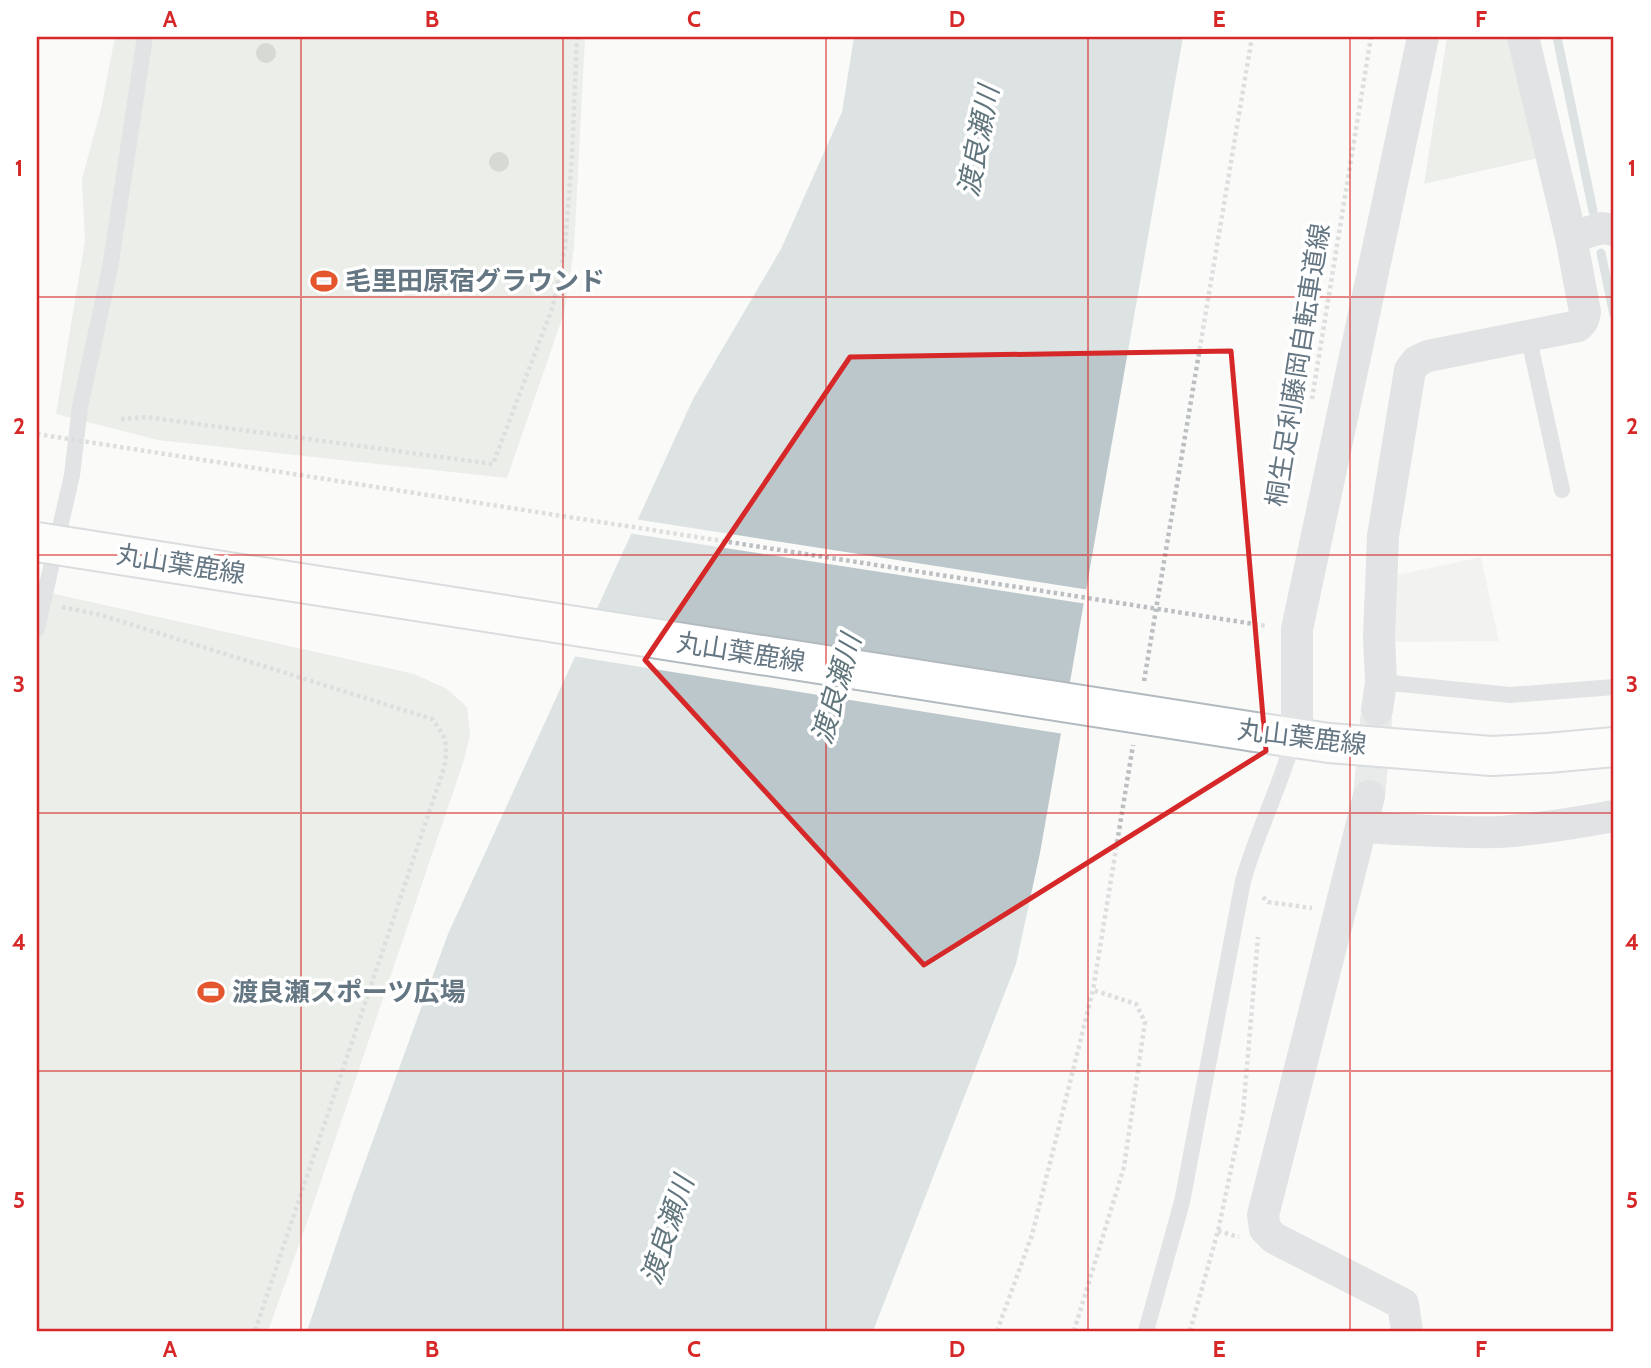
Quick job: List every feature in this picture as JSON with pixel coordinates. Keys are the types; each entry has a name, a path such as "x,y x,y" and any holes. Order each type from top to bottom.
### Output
{"main road":[{"name":"丸山葉鹿線","path":"37,542 1294,738 1491,755 1614,747"}],"street":[{"path":"1294,738 1297,719 1297,629 1423,37"},
{"path":"1379,696 1383,536 1410,370 1417,361 1428,355 1577,326 1584,320 1585,312 1571,237 1523,37"},
{"path":"1571,237 1602,228 1614,230"},
{"path":"1369,796 1263,1215 1265,1229 1274,1238 1403,1304 1407,1331"},
{"path":"1363,827 1435,832 1500,832 1567,825 1614,816"}],"lane":[{"path":"37,629 72,475 80,407 110,268 145,37"},
{"path":"1528,335 1562,490"},
{"path":"1379,696 1510,695 1614,687"},
{"path":"1146,1331 1182,1202 1243,881 1255,839 1285,769 1294,738"}],"path":[{"path":"121,419 146,418 493,464 552,306 565,247 577,37"},
{"name":"桐生足利藤岡自転車道線","path":"1312,401 1371,37"},
{"path":"1334,267 1342,267"},
{"path":"37,434 1267,626"},
{"path":"44,603 101,615 432,719 444,734 447,750 444,768 255,1331"},
{"path":"1260,909 1261,895"},
{"path":"1268,902 1320,909"},
{"path":"1190,1331 1218,1231 1242,1113 1258,936"},
{"path":"1074,1331 1124,1167 1145,1023 1136,1004 1093,990"},
{"path":"1218,1231 1229,1235"}],"highlighted area":[{"path":"1231,351 1266,751 924,965 645,660 850,357"}],"shaded area":[{"name":"毛里田原宿グラウンド","path":"115,37 585,37 574,248 564,313 507,478 158,440 56,414 85,241 82,179 101,109"},
{"path":"1447,37 1512,37 1538,158 1424,184"},
{"path":"1481,557 1499,641 1395,642 1397,575"},
{"name":"渡良瀬スポーツ広場","path":"37,590 414,674 447,689 467,707 470,735 464,760 268,1331 37,1331"}],"water":[{"name":"渡良瀬川","path":"854,37 1183,37 1040,853 1016,964 873,1331 307,1331 353,1195 448,934 693,399 781,249 842,112"}],"pier":[{"path":"634,519 1090,590 1087,604 628,533"},
{"path":"591,614 1072,689 1064,734 572,656"}],"waterway":[{"path":"1557,37 1593,211"},
{"path":"1601,253 1614,315"}],"tunnel":[{"path":"1369,796 1377,710"}],"place":[{"name":"毛里田原宿グラウンド","path":"324,281"},
{"name":"渡良瀬スポーツ広場","path":"211,992"}]}
